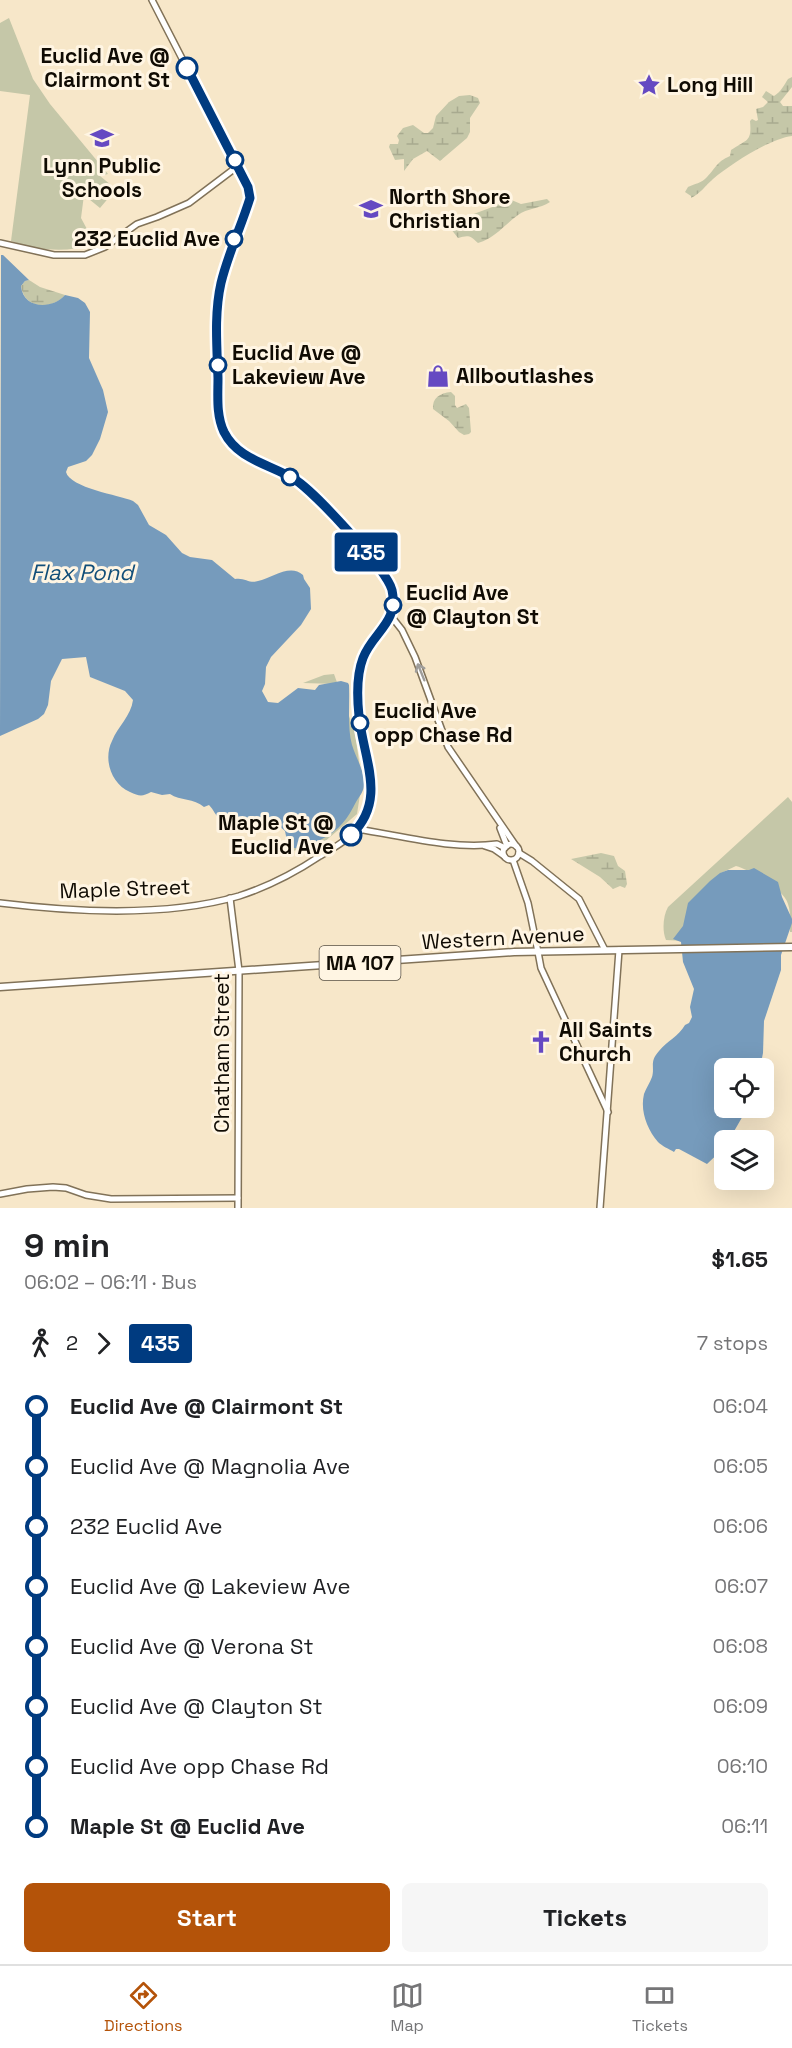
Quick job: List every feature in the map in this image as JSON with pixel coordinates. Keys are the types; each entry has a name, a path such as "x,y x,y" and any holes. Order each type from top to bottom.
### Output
{"main road":[{"name":"Western Avenue","path":"0,987 514,952 792,947"}],"street":[{"path":"152,0 238,166 248,187 250,198 228,259 218,305 218,411 223,431 232,444 244,454 301,484 380,567 392,590 391,616 366,652 360,668 359,716 372,787 368,810 364,821 357,829"},
{"path":"0,243 54,255 85,255 105,247 137,224 189,203 238,166"},
{"path":"391,616 402,630 415,657 448,747 519,853 579,899 605,950"},
{"path":"497,821 506,847 504,856"},
{"path":"357,829 447,844 516,846"},
{"name":"Maple Street","path":"0,903 64,909 123,910 181,906 230,898 250,892 302,867 344,841 357,829"},
{"path":"497,844 502,840 503,835"},
{"path":"483,846 494,849 513,860"},
{"path":"513,860 519,853"},
{"path":"513,860 528,903 541,968 608,1113"},
{"name":"Chatham Street","path":"230,898 239,970 238,1208"},
{"path":"600,1208 619,950"},
{"path":"0,1194 53,1187 111,1199 238,1198"}],"green space":[{"path":"9,18 33,79 50,104 108,174 100,176 116,189 100,208 84,195 81,218 95,244 74,249 53,250 11,241 30,95 0,91 0,23"},
{"path":"792,77 792,87 780,102 783,106 792,106 792,136 772,142 740,160 691,198 685,192 688,187 705,179 719,163 730,156 731,150 749,137 750,121 758,120 756,109 768,102 762,97 766,91 774,96"},
{"path":"470,95 478,98 480,103 470,118 470,132 467,138 440,161 427,151 413,159 404,171 404,159 395,160 389,147 390,144 398,144 397,136 403,128 413,125 424,133 428,133 433,128 436,116 449,102 459,96"},
{"path":"507,198 521,204 547,199 550,202 522,213 495,234 478,243 469,236 458,238 447,224 495,206"},
{"path":"29,280 40,287 65,295 53,304 33,303 23,294 21,286"},
{"path":"451,392 455,396 457,408 466,404 469,408 471,432 469,434 464,435 459,432 433,409 438,397"},
{"path":"334,674 355,733 362,782 357,814 323,843 293,851 292,836 336,684 303,683 324,675"},
{"path":"788,797 792,802 792,932 790,932 788,904 780,892 766,881 736,866 717,877 684,941 666,940 664,924 668,907"},
{"path":"601,853 614,856 618,866 625,871 627,884 625,888 620,886 613,889 600,877 571,859"}],"water":[{"name":"Flax Pond","path":"1,255 29,280 21,286 23,294 32,303 46,305 65,295 78,298 85,303 90,312 89,358 103,390 108,412 100,439 92,455 86,461 68,467 66,472 69,478 85,487 133,501 138,505 149,525 166,535 182,553 190,557 212,560 235,579 255,582 292,570 303,575 310,588 311,609 301,625 271,657 266,667 265,684 262,691 268,702 278,703 298,688 315,690 319,685 341,681 349,685 350,738 363,775 364,787 346,819 328,836 305,847 292,848 288,846 285,831 278,825 256,828 233,827 221,821 209,805 204,807 196,802 170,794 162,795 151,792 138,795 123,788 110,770 108,755 112,741 130,711 133,700 125,691 90,677 86,657 62,659 51,681 48,705 44,714 0,736"},
{"path":"754,868 778,882 792,923 781,955 781,970 764,1021 762,1058 714,1058 714,1118 742,1118 735,1130 714,1130 714,1157 707,1164 679,1149 674,1152 658,1142 645,1120 643,1100 652,1077 653,1061 656,1055 689,1023 692,1017 690,1007 694,989 683,962 681,942 673,939 683,926 688,903 720,873 728,870"}],"bus line":[{"name":"435","path":"187,68 248,187 250,198 228,259 218,305 218,411 223,431 232,444 244,454 292,478 310,492 380,567 392,590 392,613 385,627 366,652 360,668 359,716 372,781 372,793 364,821 351,835"}],"place":[{"name":"Euclid Ave @ Clairmont St","path":"187,68"},
{"name":"Long Hill","path":"649,85"},
{"name":"Lynn Public Schools","path":"102,138"},
{"name":"North Shore Christian","path":"371,209"},
{"name":"232 Euclid Ave","path":"234,239"},
{"name":"Euclid Ave @ Lakeview Ave","path":"218,365"},
{"name":"Allboutlashes","path":"438,376"},
{"name":"Euclid Ave @ Clayton St","path":"393,605"},
{"name":"Euclid Ave opp Chase Rd","path":"360,723"},
{"name":"Maple St @ Euclid Ave","path":"351,835"},
{"name":"All Saints Church","path":"541,1042"}]}
